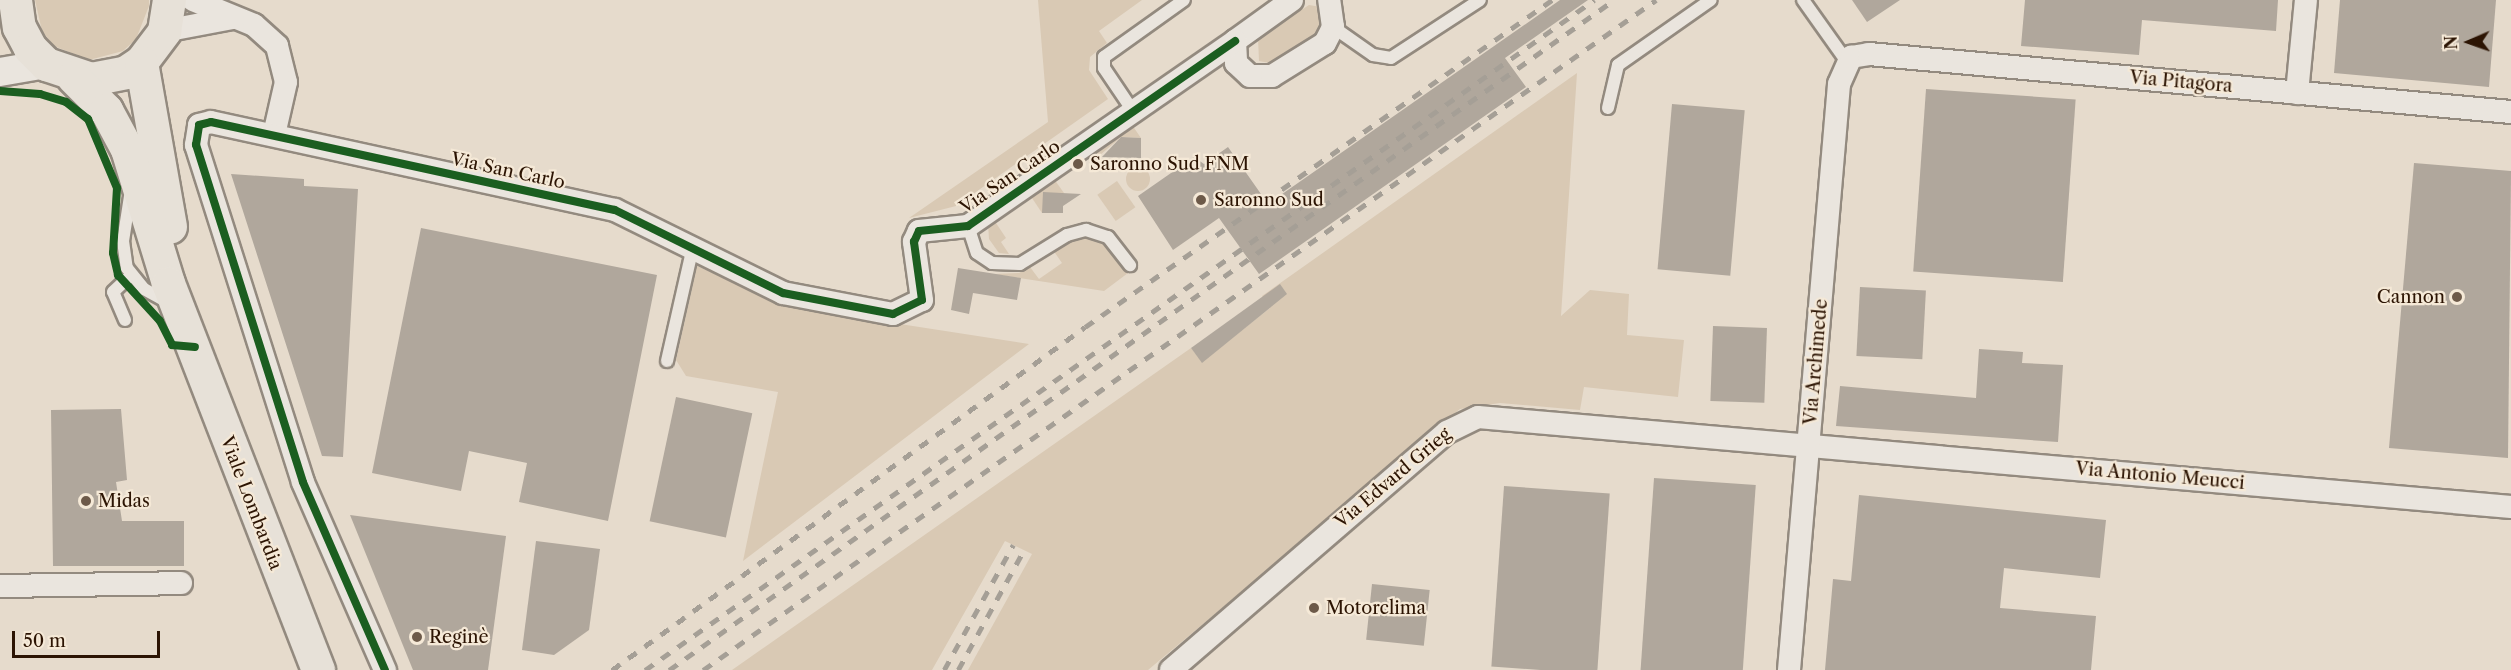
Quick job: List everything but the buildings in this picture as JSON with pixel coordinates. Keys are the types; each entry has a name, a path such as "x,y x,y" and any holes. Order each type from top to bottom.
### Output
{"main road":[{"name":"Viale Lombardia","path":"15,0 19,27 59,70 114,121 134,171 185,322 318,670"},
{"path":"59,70 109,78 141,62 166,16"},
{"name":"Viale Lombardia","path":"141,62 147,118 185,322"}],"street":[{"path":"0,7 5,0"},
{"path":"193,0 263,31 282,55 286,82 274,135"},
{"name":"Via San Carlo","path":"385,670 303,482 195,139 199,125 207,122 274,135 615,210 692,251 783,293 893,314 912,309 924,294 916,235 925,229 968,226 1292,0"},
{"path":"2298,93 2306,0"},
{"path":"1202,63 1272,76 1324,42 1333,27 1328,1"},
{"path":"166,16 233,18"},
{"path":"1235,41 1242,70"},
{"name":"Via Pitagora","path":"1849,59 1869,54 2511,112"},
{"name":"Via Archimede","path":"1789,670 1839,84 1849,59"},
{"path":"0,72 59,70"},
{"name":"Via Edvard Grieg","path":"1171,670 1466,420 1507,417 1809,444"},
{"name":"Via Antonio Meucci","path":"1809,444 2511,507"},
{"path":"0,586 181,583"}],"lane":[{"path":"1133,111 1103,59 1184,0"},
{"path":"1333,27 1373,55 1390,58 1480,0"},
{"path":"1608,108 1618,65 1711,0"},
{"path":"1803,0 1849,59"},
{"path":"134,171 123,241 131,275 185,322"},
{"path":"968,226 977,253 992,263 1020,264 1073,232 1086,231 1108,237 1130,264"},
{"path":"667,361 692,251"},
{"path":"125,320 113,292 131,275"}],"shaded area":[{"path":"35,0 149,0 149,6 136,39 123,51 89,60 54,46 42,31"},
{"path":"1038,0 1142,0 1099,31 1107,43 1090,57 1089,70 1108,99 956,206 909,218 1048,122"},
{"path":"1309,5 1321,7 1325,30 1274,64 1259,61 1258,38"},
{"path":"1577,73 1561,316 1590,290 1629,294 1627,335 1684,340 1678,397 1584,387 1580,410 1500,403 1460,409 1148,670 968,670 1032,554 1005,541 932,670 732,670 1191,348 1202,362 1270,308 1262,296"},
{"path":"1132,125 1141,138 1121,137 1099,156 1095,151"},
{"path":"1138,167 1143,168 1149,174 1149,184 1143,190 1138,191 1133,190 1127,184 1126,179 1127,174 1133,168"},
{"path":"1054,179 1064,193 1042,213 1030,195"},
{"path":"1117,181 1135,207 1116,221 1097,195"},
{"path":"994,220 1006,238 1001,242 1009,254 999,253 989,239 988,224"},
{"path":"1085,236 1109,245 1128,273 1104,291 993,274 1019,273 1030,267 1039,279 1062,263 1053,250"},
{"path":"697,266 790,307 1029,344 743,561 778,392 686,376 676,360"}],"railway":[{"path":"612,670 1085,327 1552,0"},
{"path":"645,670 1594,0"},
{"path":"669,670 1614,0"},
{"path":"703,670 1656,0"},
{"path":"944,670 1013,545"},
{"path":"958,670 1024,550"}],"cycle path":[{"path":"385,670 303,482 196,145 199,125 211,122 615,210 783,293 893,314 922,300 914,242 919,231 968,226 1235,41"},
{"path":"0,91 40,94 66,102 88,119 117,188 113,253 118,275 160,321 172,345 195,347"}],"place":[{"name":"Saronno Sud FNM","path":"1078,164"},
{"name":"Saronno Sud","path":"1201,200"},
{"name":"Cannon","path":"2457,297"},
{"name":"Midas","path":"86,501"},
{"name":"Motorclima","path":"1314,608"},
{"name":"Reginè","path":"417,637"}]}
